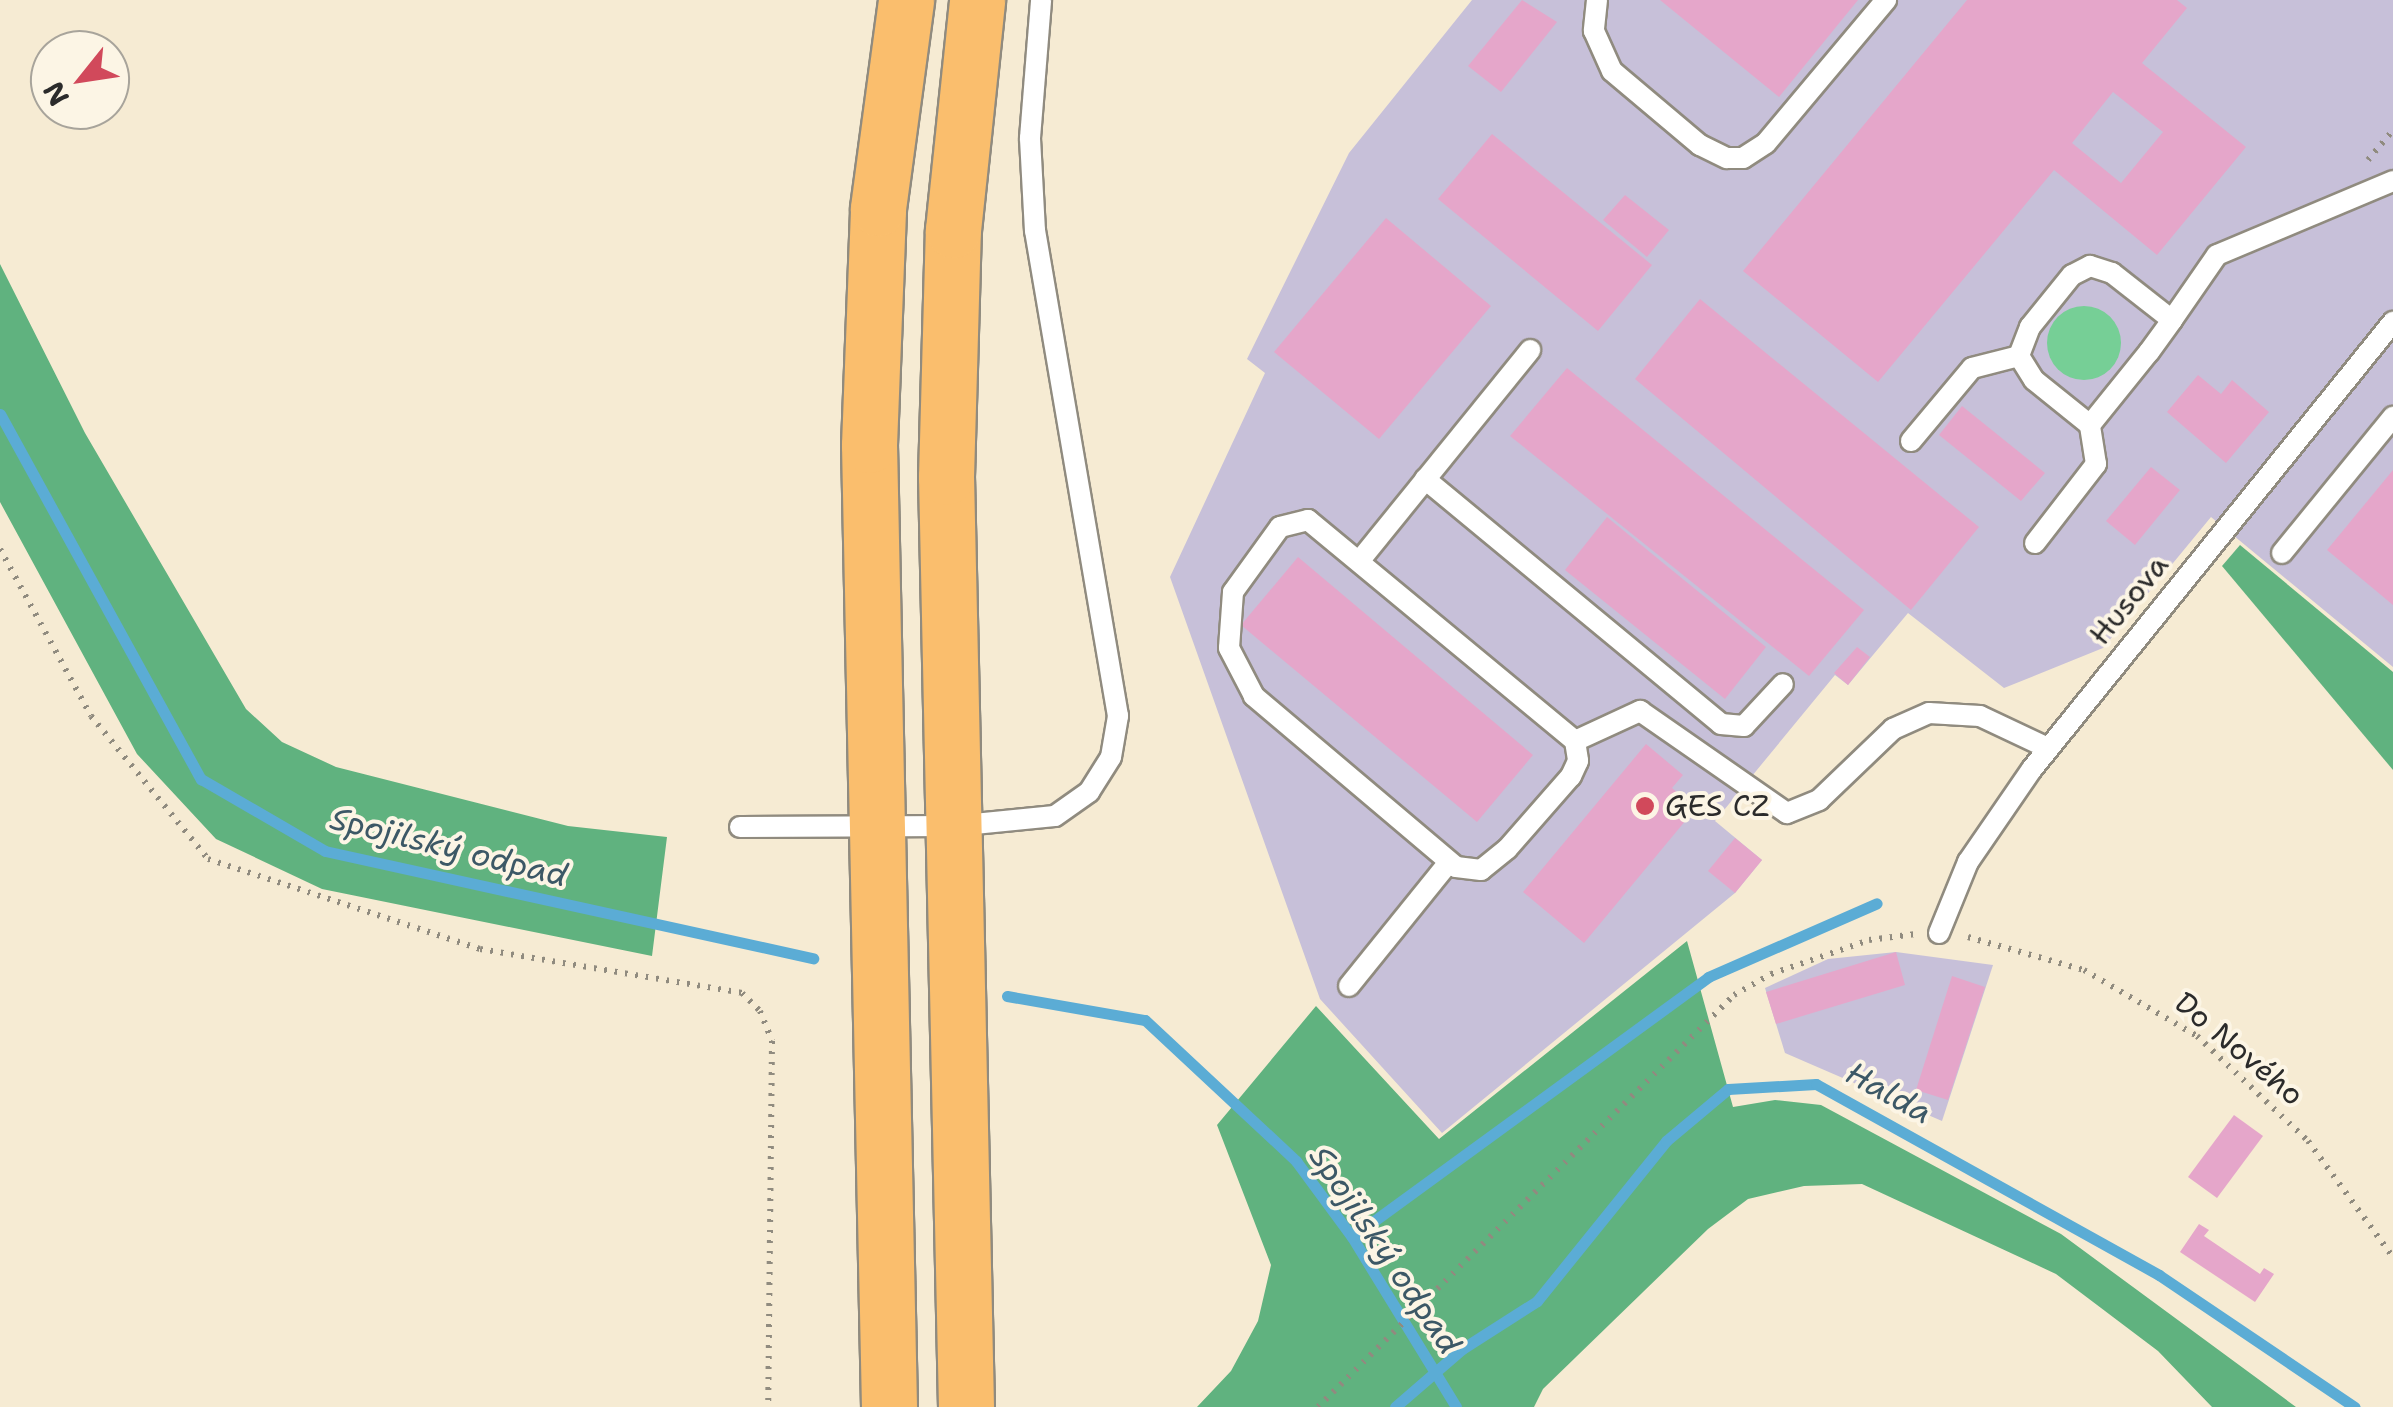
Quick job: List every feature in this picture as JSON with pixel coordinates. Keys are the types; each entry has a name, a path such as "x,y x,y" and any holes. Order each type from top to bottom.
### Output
{"main road":[{"path":"889,1407 875,826 871,314 906,0"},
{"path":"966,1407 949,339 962,121 978,0"}],"lane":[{"path":"740,827 954,826 1055,816 1102,776 1116,737 1118,716 1035,231 1030,138 1041,0"},
{"path":"1597,0 1594,31 1612,71 1700,145 1727,158 1742,158 1766,143 1886,0"},
{"path":"2090,425 2228,248 2393,180"},
{"path":"2019,356 2030,327 2072,275 2090,266 2112,273 2172,320"},
{"name":"Husova","path":"1939,933 1968,862 2048,748 2393,322"},
{"path":"1361,559 1530,350"},
{"path":"2019,356 2034,380 2090,425 2096,464 2035,543"},
{"path":"1910,441 1972,368 2019,356"},
{"path":"2282,553 2393,417"},
{"path":"1425,479 1721,724 1744,726 1783,684"},
{"path":"1308,520 1361,559 1575,741 1578,761 1571,776 1500,857 1475,871 1449,862 1268,710 1242,680 1229,648 1233,592 1280,527 1308,520"},
{"path":"1575,741 1640,711 1788,813 1818,800 1893,729 1930,714 1980,716 2048,748"},
{"path":"1349,986 1449,862"}],"path":[{"path":"0,549 92,716 208,859 480,949 742,992 760,1011 772,1041 768,1407"},
{"name":"Do Nového","path":"1318,1407 1394,1326 1698,1025 1770,974 1869,940 1939,933 2084,970 2197,1036 2308,1141 2393,1256"}],"shaded area":[{"path":"1472,0 2393,0 2393,667 2211,517 2103,648 2004,688 1908,613 1848,685 1835,675 1715,821 1762,860 1735,893 1442,1133 1320,999 1170,577 1265,373 1247,359 1349,153"},
{"path":"1896,952 1993,965 1942,1121 1785,1053 1765,988 1828,959"}],"green space":[{"path":"0,264 85,433 246,709 282,742 336,767 568,826 667,837 652,956 322,889 216,839 137,754 0,502"},
{"path":"2084,306 2110,317 2121,343 2110,369 2084,380 2058,369 2047,343 2058,317"},
{"path":"2240,545 2393,672 2393,770 2222,566"},
{"path":"1687,941 1733,1107 1775,1100 1821,1105 2061,1234 2296,1407 2212,1407 2158,1351 2056,1274 1862,1184 1804,1186 1748,1199 1708,1229 1543,1389 1534,1407 1197,1407 1231,1371 1258,1321 1271,1265 1217,1125 1316,1006 1439,1139"}],"building":[{"path":"1522,0 1557,22 1501,92 1468,66"},
{"path":"1660,0 1858,0 1779,97"},
{"path":"1967,0 2177,0 2187,8 2142,63 2246,147 2157,255 2054,170 1878,382 1743,271","holes":["2113,92 2163,132 2121,183 2072,143"]},
{"path":"1492,134 1652,265 1598,331 1438,199"},
{"path":"1625,195 1669,230 1647,257 1603,220"},
{"path":"1386,218 1491,306 1379,439 1274,352"},
{"path":"1700,299 1979,527 1911,610 1635,379"},
{"path":"1567,368 1864,610 1809,676 1510,436"},
{"path":"2198,375 2221,394 2232,380 2269,412 2226,463 2167,412"},
{"path":"1962,406 2045,473 2021,501 1939,435"},
{"path":"2151,467 2180,490 2135,545 2106,521"},
{"path":"2393,470 2393,605 2327,550"},
{"path":"1607,517 1766,647 1725,699 1565,570"},
{"path":"1298,557 1533,755 1477,822 1241,625"},
{"path":"1857,647 1870,657 1848,685 1834,673"},
{"path":"1646,744 1683,775 1672,788 1696,808 1584,943 1523,892"},
{"path":"1735,838 1762,860 1735,893 1708,871"},
{"path":"1896,952 1905,985 1776,1024 1766,992"},
{"path":"1952,976 1985,987 1948,1100 1916,1090"},
{"path":"2234,1115 2263,1136 2217,1198 2188,1177"},
{"path":"2199,1224 2209,1230 2204,1236 2260,1274 2264,1268 2274,1274 2255,1302 2180,1252"}],"waterway":[{"name":"Spojilský odpad","path":"0,414 201,779 325,851 813,958"},
{"path":"1352,1237 1708,977 1877,903"},
{"name":"Spojilský odpad","path":"1007,996 1145,1020 1296,1161 1352,1237 1456,1407"},
{"name":"Halda","path":"1395,1407 1462,1349 1537,1301 1666,1141 1728,1089 1816,1084 2159,1275 2355,1407"}],"place":[{"name":"GES CZ","path":"1645,806"}]}
